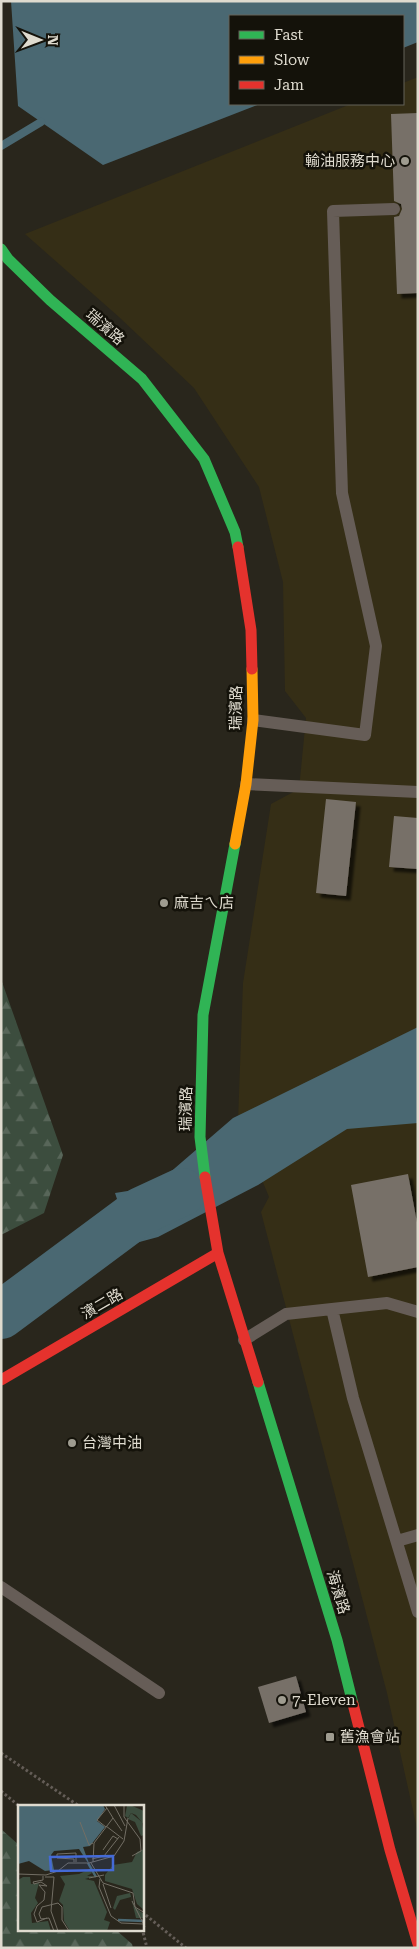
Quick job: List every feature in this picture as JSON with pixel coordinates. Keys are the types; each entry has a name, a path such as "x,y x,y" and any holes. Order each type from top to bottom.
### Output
{"main road":[{"name":"瑞濱路","path":"1,249 8,259 50,300 142,379 204,459 235,532 251,630 253,720 246,784 203,1015 200,1137 210,1213 218,1253"},
{"name":"海濱路","path":"218,1253 337,1640 390,1850 418,1944"},
{"name":"濱二路","path":"1,1380 218,1253"}],"lane":[{"path":"253,720 365,735 376,646 342,493 333,211 394,209"},
{"path":"246,784 418,792"},
{"path":"244,1340 286,1314 387,1303 418,1312"},
{"path":"332,1309 353,1398 418,1612"},
{"path":"396,1542 418,1536"},
{"path":"1,1587 158,1693"}],"path":[{"path":"1,1753 78,1805"},
{"path":"1,1791 18,1805"},
{"path":"144,1914 186,1948"},
{"path":"143,1932 147,1948"}],"shaded area":[{"path":"418,77 418,1833 387,1693 261,1212 269,1197 238,1122 243,983 271,804 299,789 306,718 285,691 283,582 259,487 194,388 119,317 25,234 348,105 404,105 404,83"}],"green space":[{"path":"1,979 63,1155 44,1213 1,1235"},
{"path":"1,1829 18,1844 18,1932 118,1932 132,1944 133,1948 1,1948"}],"water":[{"path":"11,1 418,1 418,42 404,48 404,15 229,15 229,105 257,105 103,165 18,106"},
{"path":"418,1027 418,1123 347,1129 258,1185 158,1237 132,1244 115,1193 153,1187 233,1118"}],"building":[{"name":"輸油服務中心","path":"418,113 418,293 397,294 394,217 399,216 402,209 401,204 394,201 391,114"},
{"path":"326,799 356,802 346,896 316,893"},
{"path":"394,816 418,818 418,869 389,867"},
{"path":"408,1174 418,1228 418,1267 368,1277 351,1185"},
{"name":"7-Eleven","path":"296,1676 306,1712 269,1723 258,1687"}],"waterway":[{"path":"1,146 41,122"},
{"path":"1,1315 141,1211 182,1192"}],"traffic: fast":[{"path":"1,249 8,259 50,300 142,379 204,459 235,532 238,547"},
{"path":"205,1177 200,1137 203,1015 235,844"},
{"path":"258,1382 337,1640 353,1704"}],"traffic: slow":[{"path":"235,844 246,784 253,720 252,669"}],"traffic: jam":[{"path":"238,547 251,630 252,669"},
{"path":"205,1177 218,1253 258,1382"},
{"path":"1,1380 218,1253"},
{"path":"353,1704 390,1850 418,1944"}],"place":[{"name":"輸油服務中心","path":"405,161"},
{"name":"麻吉ㄟ店","path":"164,903"},
{"name":"台灣中油","path":"72,1443"},
{"name":"7-Eleven","path":"282,1700"},
{"name":"舊漁會站","path":"330,1737"}]}
